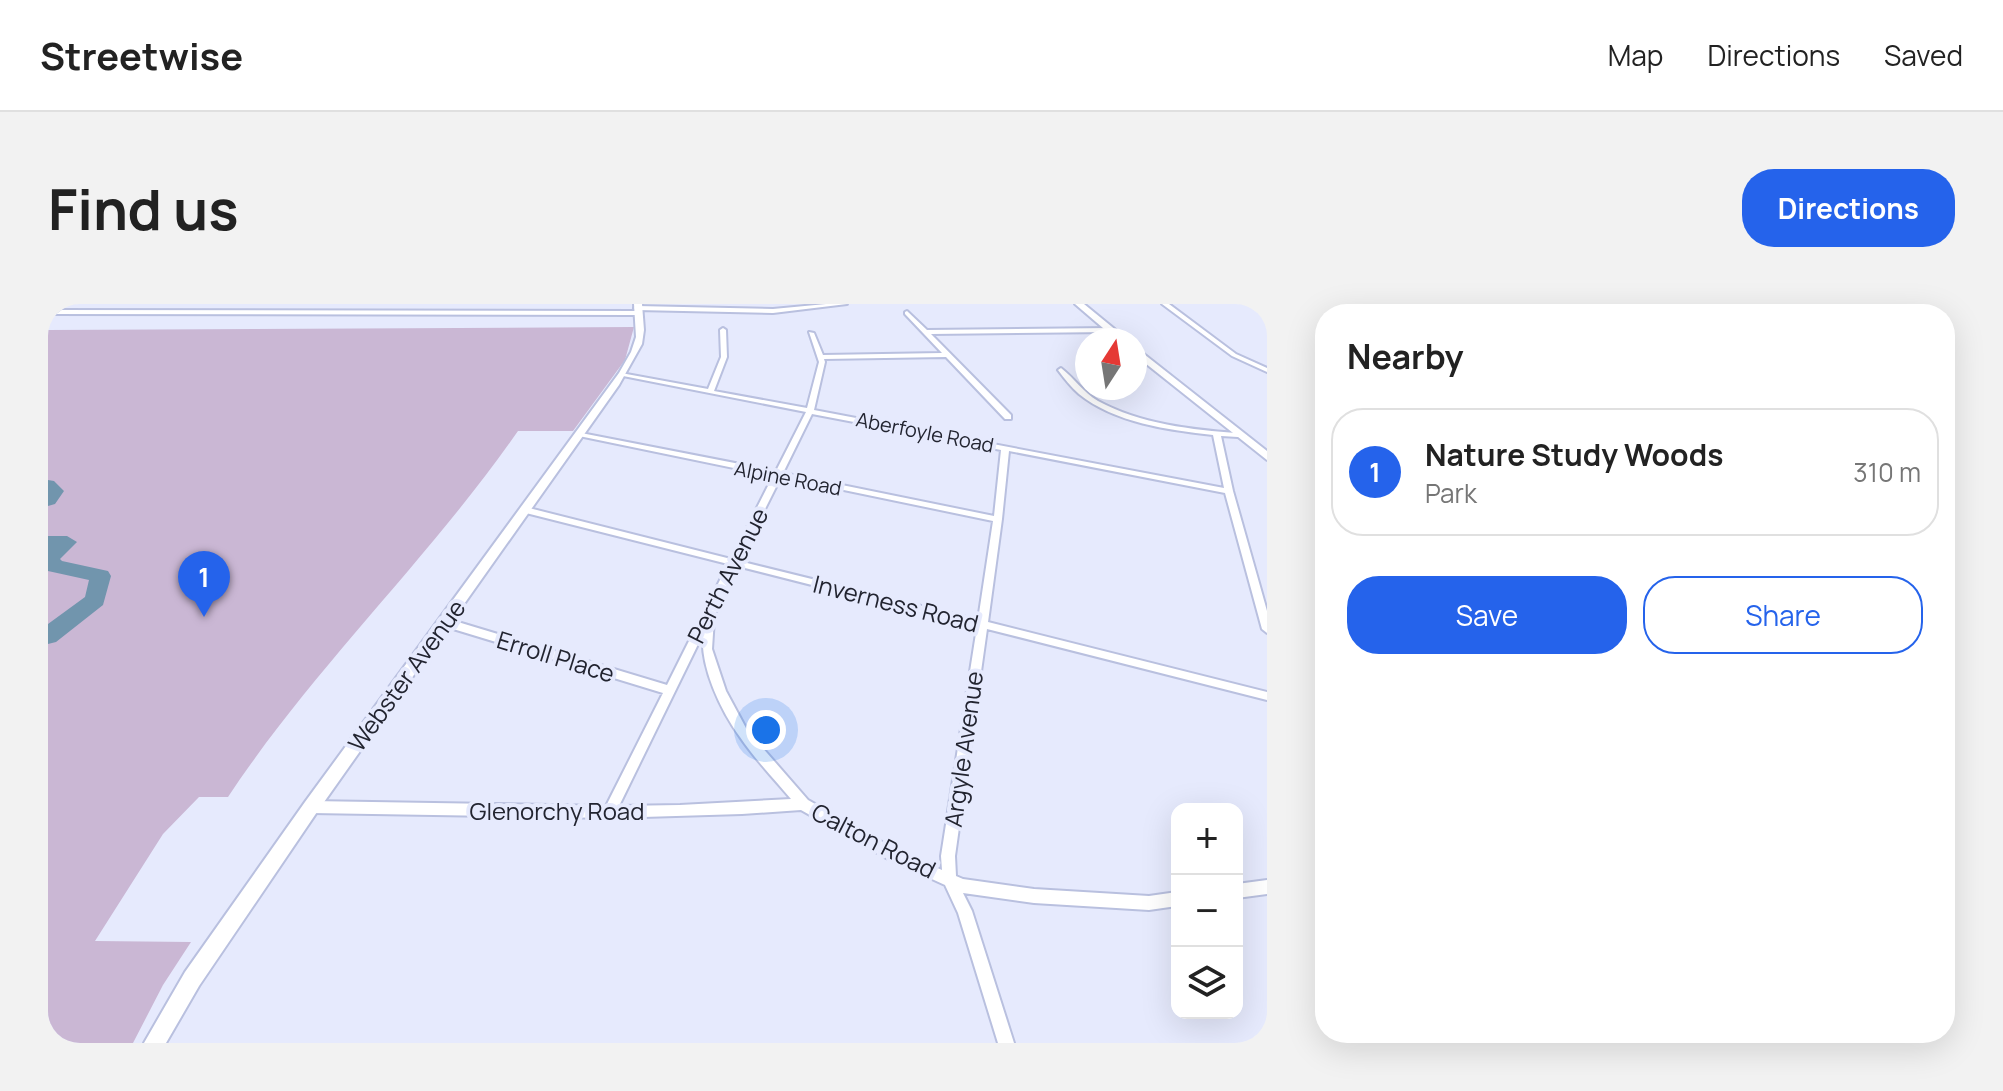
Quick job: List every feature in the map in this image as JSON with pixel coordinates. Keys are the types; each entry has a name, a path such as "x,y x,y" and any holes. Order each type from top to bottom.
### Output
{"main road":[{"path":"1079,304 1109,328"},
{"path":"1147,360 1267,457"}],"street":[{"path":"78,313 104,304"},
{"path":"361,313 367,304"},
{"path":"48,312 361,313 637,308 773,311 844,304"},
{"path":"1165,304 1234,355 1267,370"},
{"name":"Webster Avenue","path":"154,1043 192,979 311,807 621,375 641,331 637,308"},
{"path":"907,313 1008,417"},
{"path":"710,392 724,357 723,330"},
{"path":"926,332 1075,330"},
{"path":"811,333 821,357 949,355"},
{"name":"Perth Avenue","path":"610,812 668,690 810,411 819,379 821,357"},
{"path":"1061,370 1081,392 1110,409 1152,421 1238,435"},
{"name":"Aberfoyle Road","path":"621,375 1229,491"},
{"path":"1216,432 1267,629"},
{"name":"Alpine Road","path":"579,434 998,519"},
{"name":"Argyle Avenue","path":"1005,447 998,519 948,856 949,879 965,911 1006,1043"},
{"name":"Inverness Road","path":"525,510 1267,696"},
{"path":"1253,570 1267,583"},
{"name":"Calton Road","path":"715,600 707,631 707,649 720,691 752,745 803,804 893,855 962,886 1034,896 1149,903 1171,900"},
{"name":"Erroll Place","path":"444,622 668,690"},
{"name":"Glenorchy Road","path":"311,807 610,812 744,809 803,804"},
{"path":"1243,890 1267,887"}],"shaded area":[{"path":"634,327 625,360 573,431 518,431 447,524 297,703 228,797 199,797 163,834 95,941 191,942 163,985 133,1043 48,1043 48,330"}],"waterway":[{"path":"48,485 55,491 48,500"},
{"path":"48,542 67,542 48,558 55,566 101,576 95,600 48,636"}],"place":[{"name":"Nature Study Woods","path":"204,617"}]}
